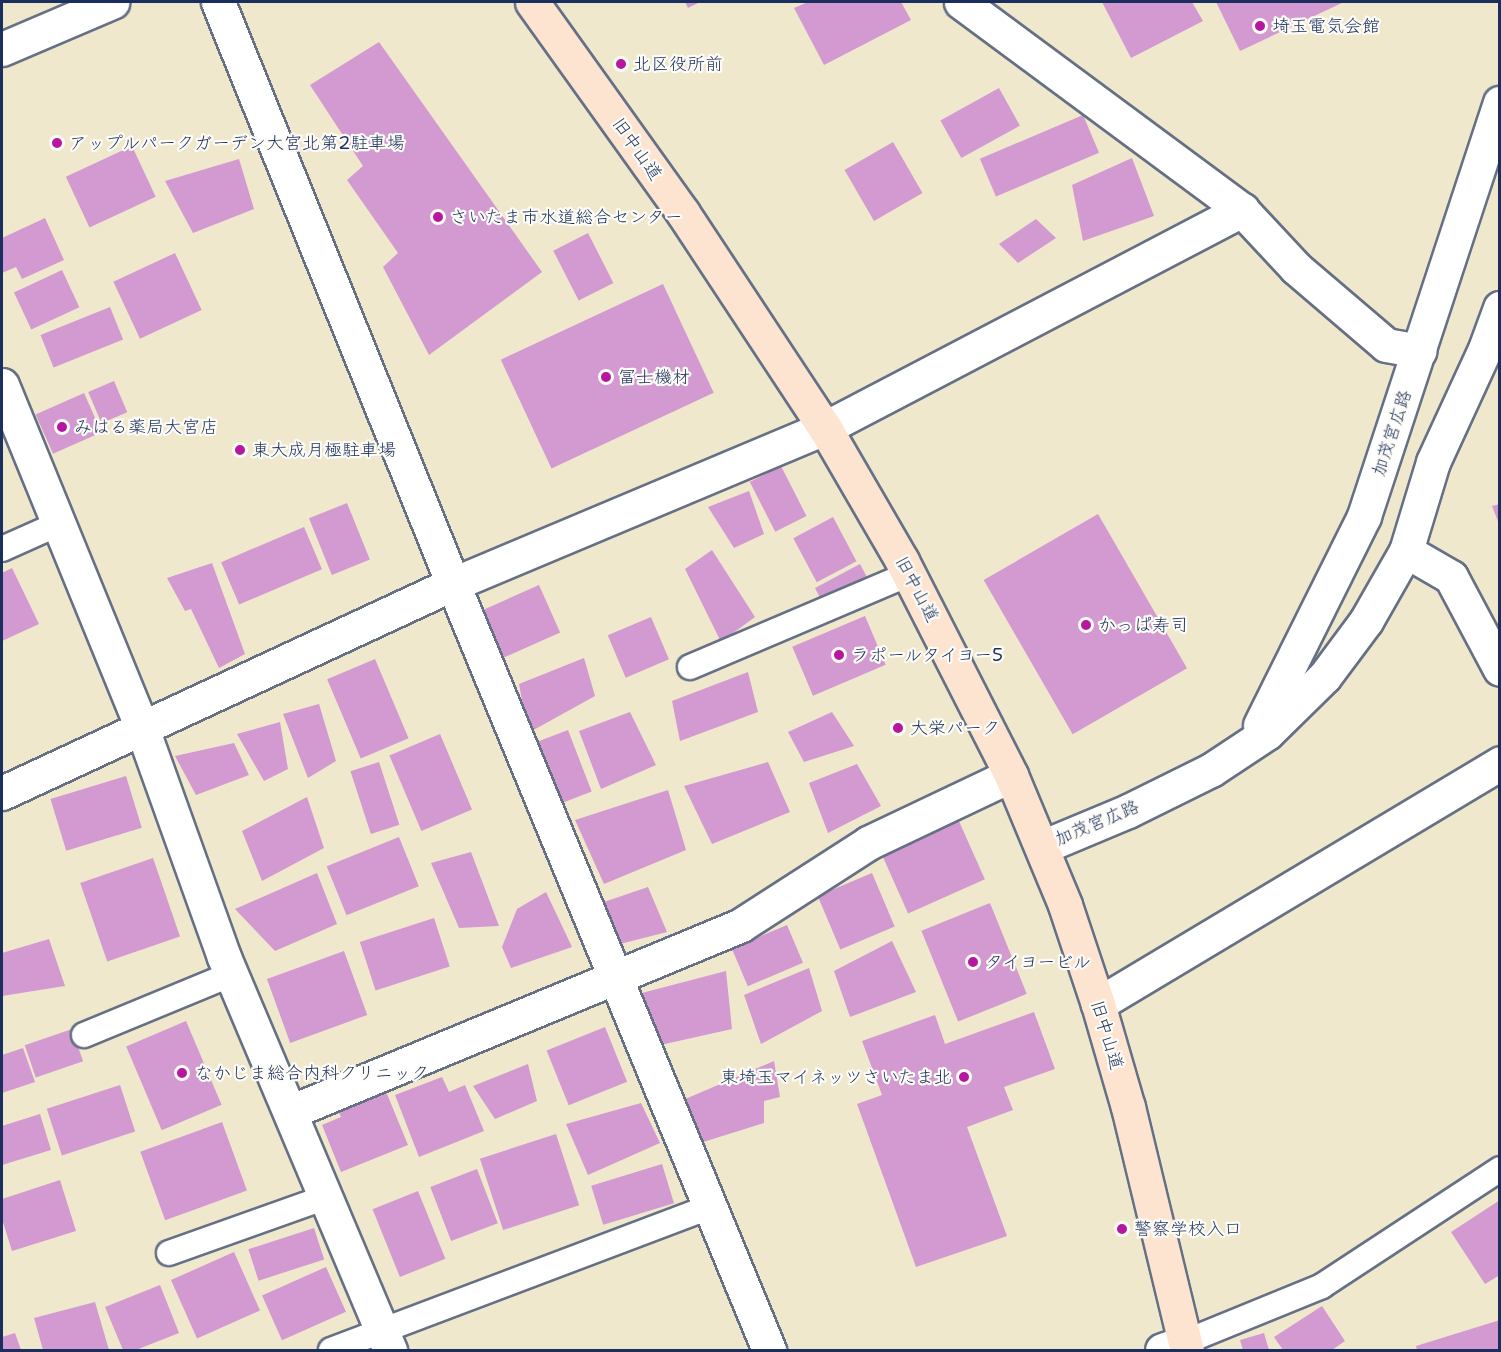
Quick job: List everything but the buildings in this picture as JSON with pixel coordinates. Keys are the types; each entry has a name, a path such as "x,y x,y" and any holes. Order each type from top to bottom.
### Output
{"main road":[{"name":"旧中山道","path":"532,2 683,213 825,428 909,574 1011,775 1042,847 1098,1004 1128,1107 1178,1348"}],"street":[{"path":"2,49 112,2"},
{"path":"218,2 453,584 769,1350"},
{"path":"961,2 1242,210 1296,268 1386,345 1419,351"},
{"name":"加茂宮広路","path":"1247,747 1279,693 1364,516 1500,103"},
{"path":"2,793 453,584 825,428 1242,210"},
{"name":"加茂宮広路","path":"1042,847 1128,811 1247,747 1267,733 1325,676 1366,621 1406,551 1433,462 1485,350 1500,308"},
{"path":"2,386 142,728 232,974 386,1341"},
{"path":"1406,551 1451,577 1500,669"},
{"path":"1098,1004 1500,763"},
{"path":"290,1112 741,925 868,843 1011,775"}],"lane":[{"path":"2,549 58,524"},
{"path":"690,667 909,574"},
{"path":"84,1035 232,974"},
{"path":"1178,1348 1322,1286 1500,1169"},
{"path":"169,1253 326,1197"},
{"path":"331,1350 386,1341 710,1207"}],"place":[{"name":"埼玉電気会館","path":"1260,26"},
{"name":"北区役所前","path":"621,64"},
{"name":"アップルパークガーデン大宮北第2駐車場","path":"57,143"},
{"name":"さいたま市水道総合センター","path":"438,217"},
{"name":"冨士機材","path":"606,377"},
{"name":"みはる薬局大宮店","path":"62,427"},
{"name":"東大成月極駐車場","path":"240,450"},
{"name":"かっぱ寿司","path":"1086,625"},
{"name":"ラポールタイヨー5","path":"839,655"},
{"name":"大栄パーク","path":"898,728"},
{"name":"タイヨービル","path":"973,962"},
{"name":"なかじま総合内科クリニック","path":"182,1073"},
{"name":"東埼玉マイネッツさいたま北","path":"964,1077"},
{"name":"警察学校入口","path":"1122,1229"}]}
